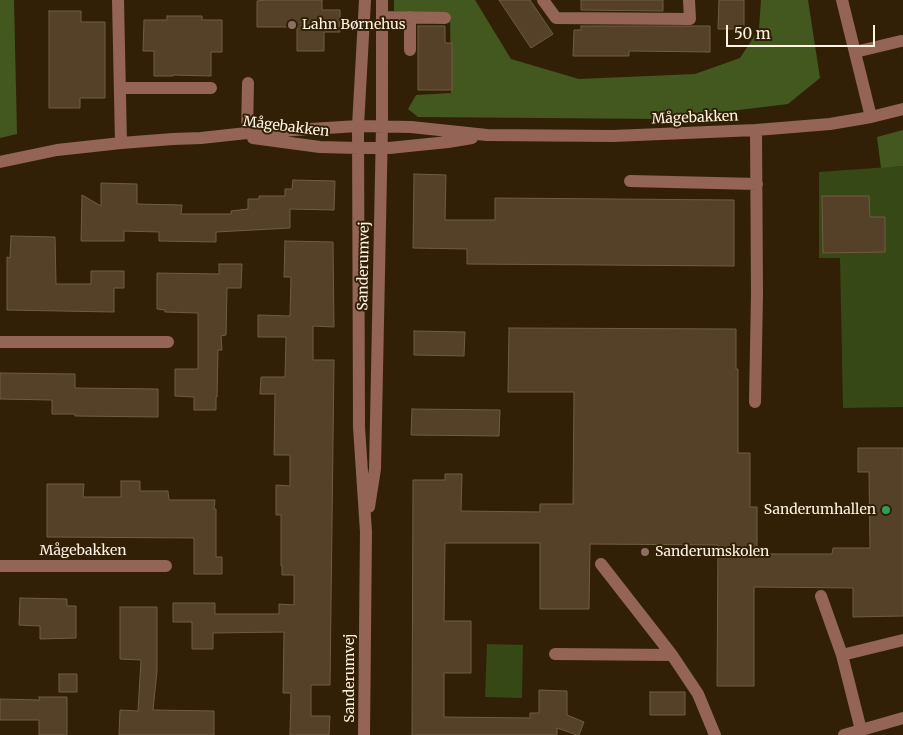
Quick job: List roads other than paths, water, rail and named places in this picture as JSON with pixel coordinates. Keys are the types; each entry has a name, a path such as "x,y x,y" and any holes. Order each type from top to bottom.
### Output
{"street":[{"path":"118,0 121,143"},
{"name":"Sanderumvej","path":"364,735 366,532 359,427 358,126 365,0"},
{"name":"Sanderumvej","path":"366,532 375,469 382,148 382,0"},
{"path":"543,0 556,18 690,20 689,0"},
{"path":"842,0 871,117"},
{"path":"382,17 446,18"},
{"path":"410,17 410,50"},
{"path":"855,52 901,41"},
{"path":"248,83 248,133"},
{"path":"120,88 211,88"},
{"name":"Mågebakken","path":"0,162 56,150 121,143 358,126 411,127 487,135 613,136 756,130 830,124 903,109"},
{"path":"756,130 756,402"},
{"name":"Mågebakken","path":"230,135 320,147 382,148 448,142 487,135"},
{"path":"630,181 757,184"},
{"path":"0,342 168,342"},
{"path":"600,564 672,655 698,694 715,735"},
{"name":"Mågebakken","path":"0,566 166,566"},
{"path":"821,596 842,654 861,730"},
{"path":"842,654 903,640"},
{"path":"555,654 672,655"},
{"path":"844,735 903,718"}],"place":[{"name":"Lahn Børnehus","path":"292,25"},
{"name":"Sanderumhallen","path":"886,510"},
{"name":"Sanderumskolen","path":"645,552"}]}
